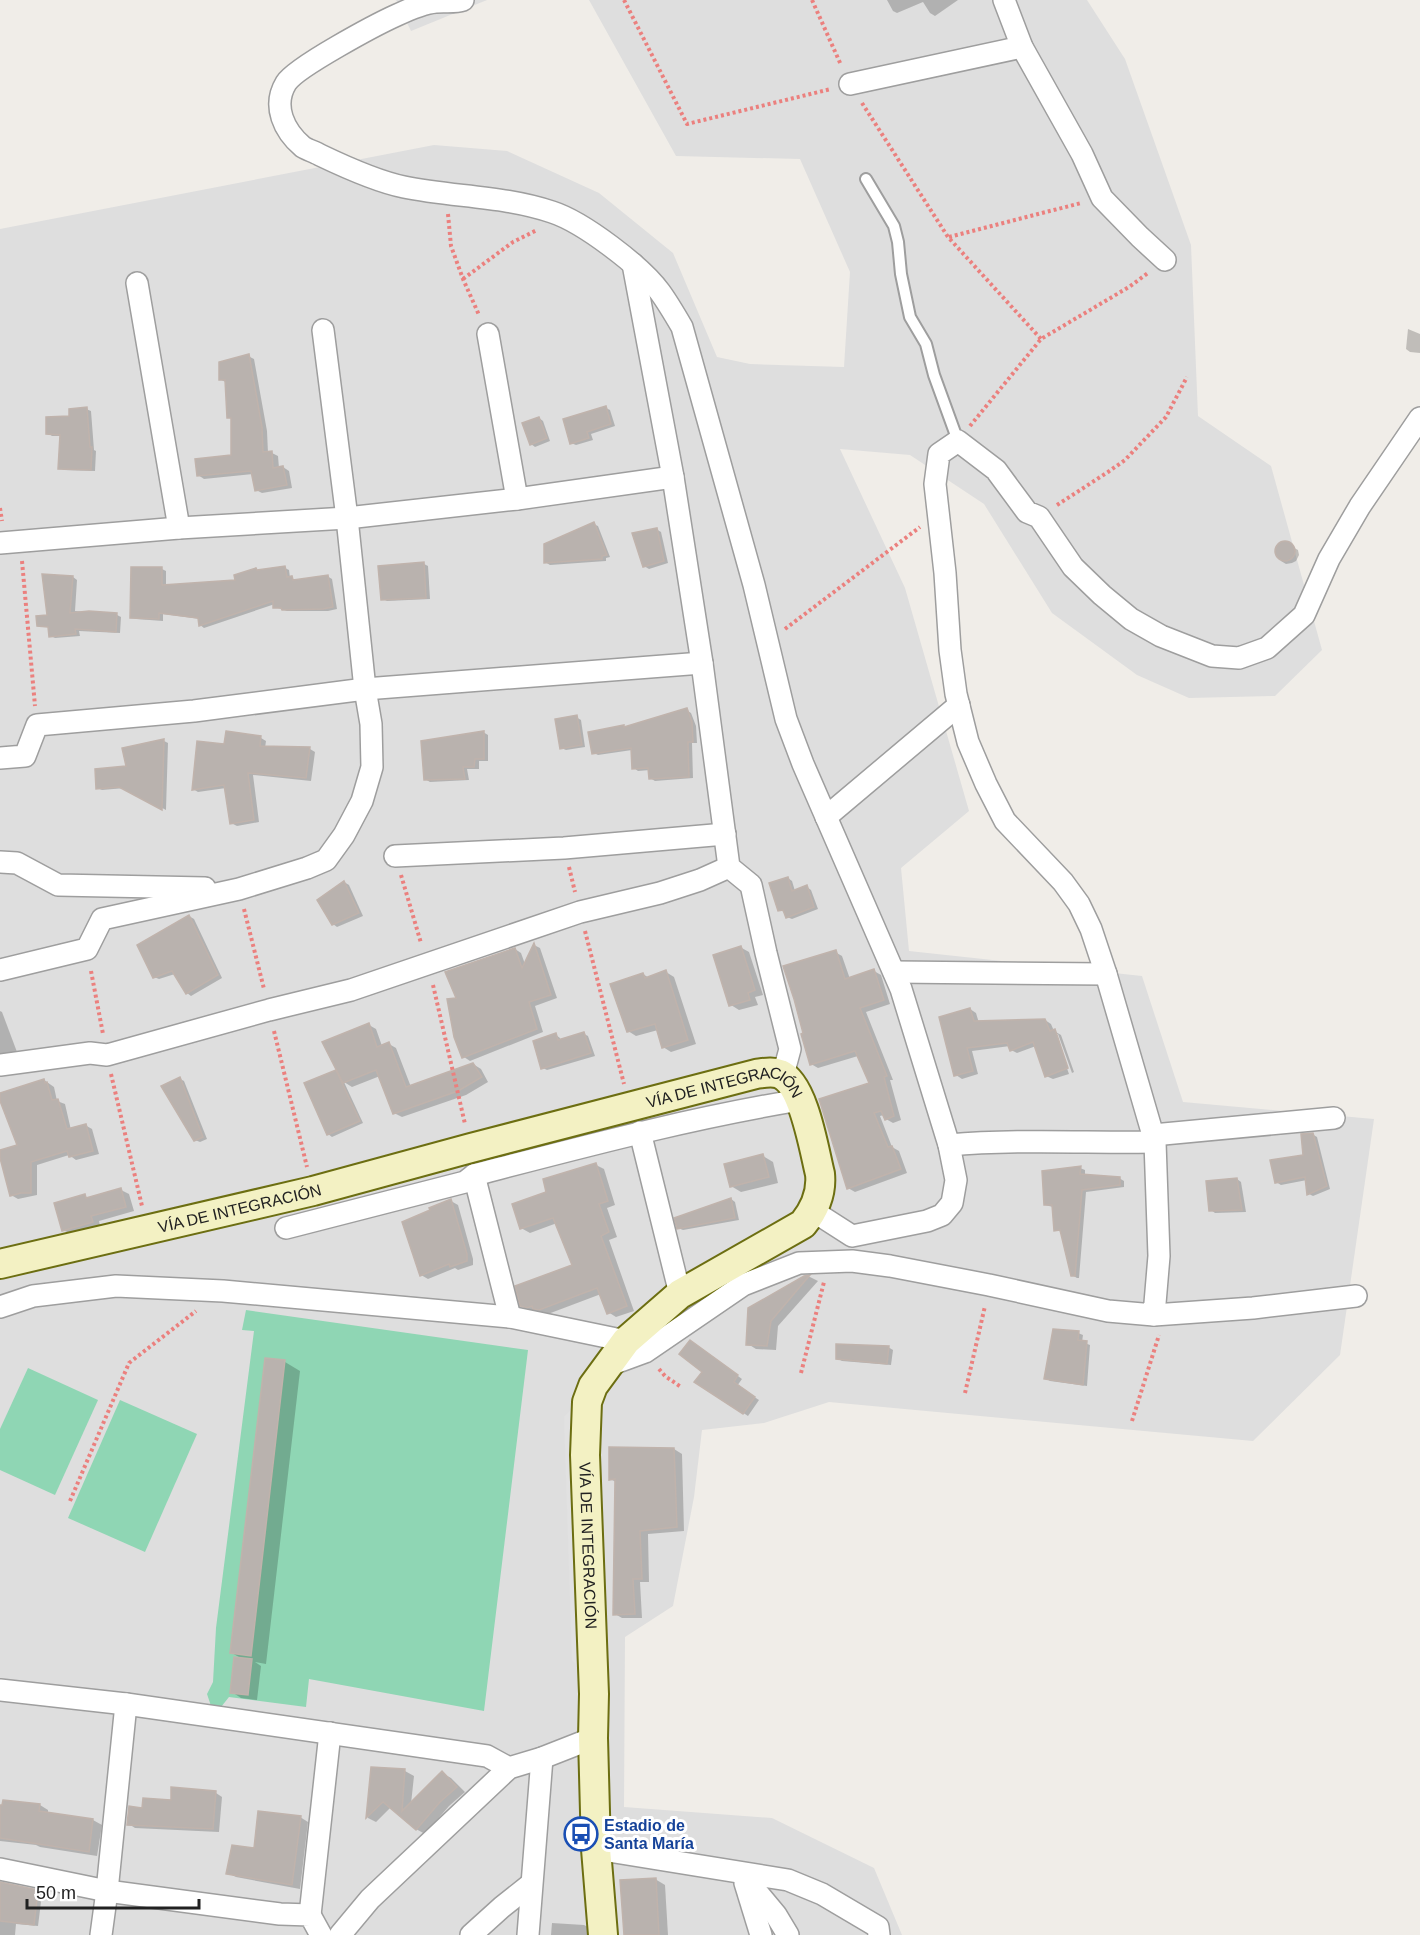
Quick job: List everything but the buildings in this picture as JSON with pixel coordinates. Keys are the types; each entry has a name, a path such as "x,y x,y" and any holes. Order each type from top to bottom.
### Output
{"main road":[{"name":"VÍA DE INTEGRACIÓN","path":"0,1264 313,1191 472,1161 635,1120 756,1074 768,1073 783,1076 795,1089 820,1174 820,1190 813,1211 803,1224 680,1294 635,1347 606,1367 593,1386 585,1411 594,1694 593,1738 603,1935"}],"street":[{"path":"463,0 422,4 375,26 328,53 287,81 281,94 279,110 288,128 304,147 339,164 402,186 525,206 553,212 570,221 598,237 633,264 660,291 682,327 754,585 786,719 803,764 901,989 949,1145 956,1180 952,1203 942,1215 927,1221 852,1236 813,1211"},
{"path":"1004,0 1022,47 1082,154 1102,198 1166,260"},
{"path":"850,84 1022,47"},
{"path":"633,264 673,477 702,663 729,867 751,885 790,1049 783,1076"},
{"path":"137,283 179,528"},
{"path":"0,970 87,949 102,919 239,889 307,868 326,860 345,835 362,801 372,767 371,723 365,689 347,518 323,330"},
{"path":"488,334 517,499"},
{"path":"1160,1315 1154,1138 1091,929 1079,904 1063,882 1005,821 968,742 950,650 945,573 935,484 939,454 958,441 996,470 1027,512 1039,517 1073,567 1131,619 1161,636 1212,656 1239,658 1268,648 1304,615 1329,559 1360,506 1420,418"},
{"path":"10,542 179,528 347,518 517,499 673,477"},
{"path":"0,758 25,756 37,725 194,711 365,689 702,663"},
{"path":"826,817 959,705"},
{"path":"395,856 564,848 725,834"},
{"path":"0,862 17,863 58,885 239,889"},
{"path":"0,1065 90,1053 106,1055 351,990 580,912 660,893 700,880 729,867"},
{"path":"894,972 1106,974"},
{"path":"680,1294 635,1120 766,1106 800,1100"},
{"path":"949,1145 983,1142 1154,1138 1334,1118"},
{"path":"286,1228 465,1182 472,1161"},
{"path":"472,1161 510,1317"},
{"path":"0,1307 33,1296 116,1286 223,1291 510,1317 635,1347 743,1285 799,1263 852,1261 890,1266 1108,1311 1160,1315 1253,1308 1356,1296"},
{"path":"0,1690 126,1704 487,1756 509,1768"},
{"path":"101,1935 126,1704"},
{"path":"321,1935 310,1915 330,1733"},
{"path":"340,1935 370,1899 509,1768 593,1738"},
{"path":"528,1935 542,1758"},
{"path":"597,1849 788,1880 822,1894 878,1927 879,1935"},
{"path":"0,1869 107,1891 280,1914 310,1915"},
{"path":"742,1874 761,1935"},
{"path":"742,1874 776,1915 788,1935"},
{"path":"471,1935 531,1884"}],"lane":[{"path":"866,179 894,226 910,316 926,344 934,375 958,441"}],"path":[{"path":"624,0 687,124 850,84"},
{"path":"812,0 850,84 948,237 1041,339"},
{"path":"445,193 452,246 463,279 488,334"},
{"path":"948,237 1102,198"},
{"path":"463,279 513,242 535,231 570,221"},
{"path":"958,441 1041,339 1129,287 1166,260"},
{"path":"1039,517 1125,459 1166,417 1187,377"},
{"path":"768,643 938,513"},
{"path":"10,542 37,725"},
{"path":"564,848 635,1120"},
{"path":"395,856 428,963 472,1161"},
{"path":"239,889 313,1191"},
{"path":"87,949 106,1055 148,1229"},
{"path":"801,1373 829,1261"},
{"path":"965,1393 989,1285"},
{"path":"70,1501 129,1363 223,1291"},
{"path":"1132,1421 1160,1315"},
{"path":"635,1347 665,1376 681,1387"}],"shaded area":[{"path":"396,0 487,0 411,31"},
{"path":"589,0 1087,0 1125,59 1191,245 1198,416 1271,466 1322,650 1275,696 1189,698 1137,675 1052,613 984,504 910,455 840,449 905,588 969,811 901,868 909,951 1142,976 1183,1102 1374,1119 1340,1355 1253,1441 829,1402 764,1423 702,1430 694,1497 673,1606 625,1637 624,1807 772,1818 874,1868 902,1935 0,1935 0,229 434,145 507,151 599,193 673,253 717,357 750,364 844,367 850,272 800,159 676,156"},
{"path":"572,1408 581,1671 572,1660 564,1417"}],"green space":[{"path":"246,1310 528,1350 484,1711 309,1679 306,1707 229,1697 221,1707 211,1706 207,1694 213,1682 216,1628 254,1331 242,1330"},
{"path":"28,1368 98,1400 55,1495 0,1470 0,1429"},
{"path":"120,1400 197,1434 145,1552 68,1518"}],"place":[{"name":"Estadio de Santa María","path":"581,1834"}]}
